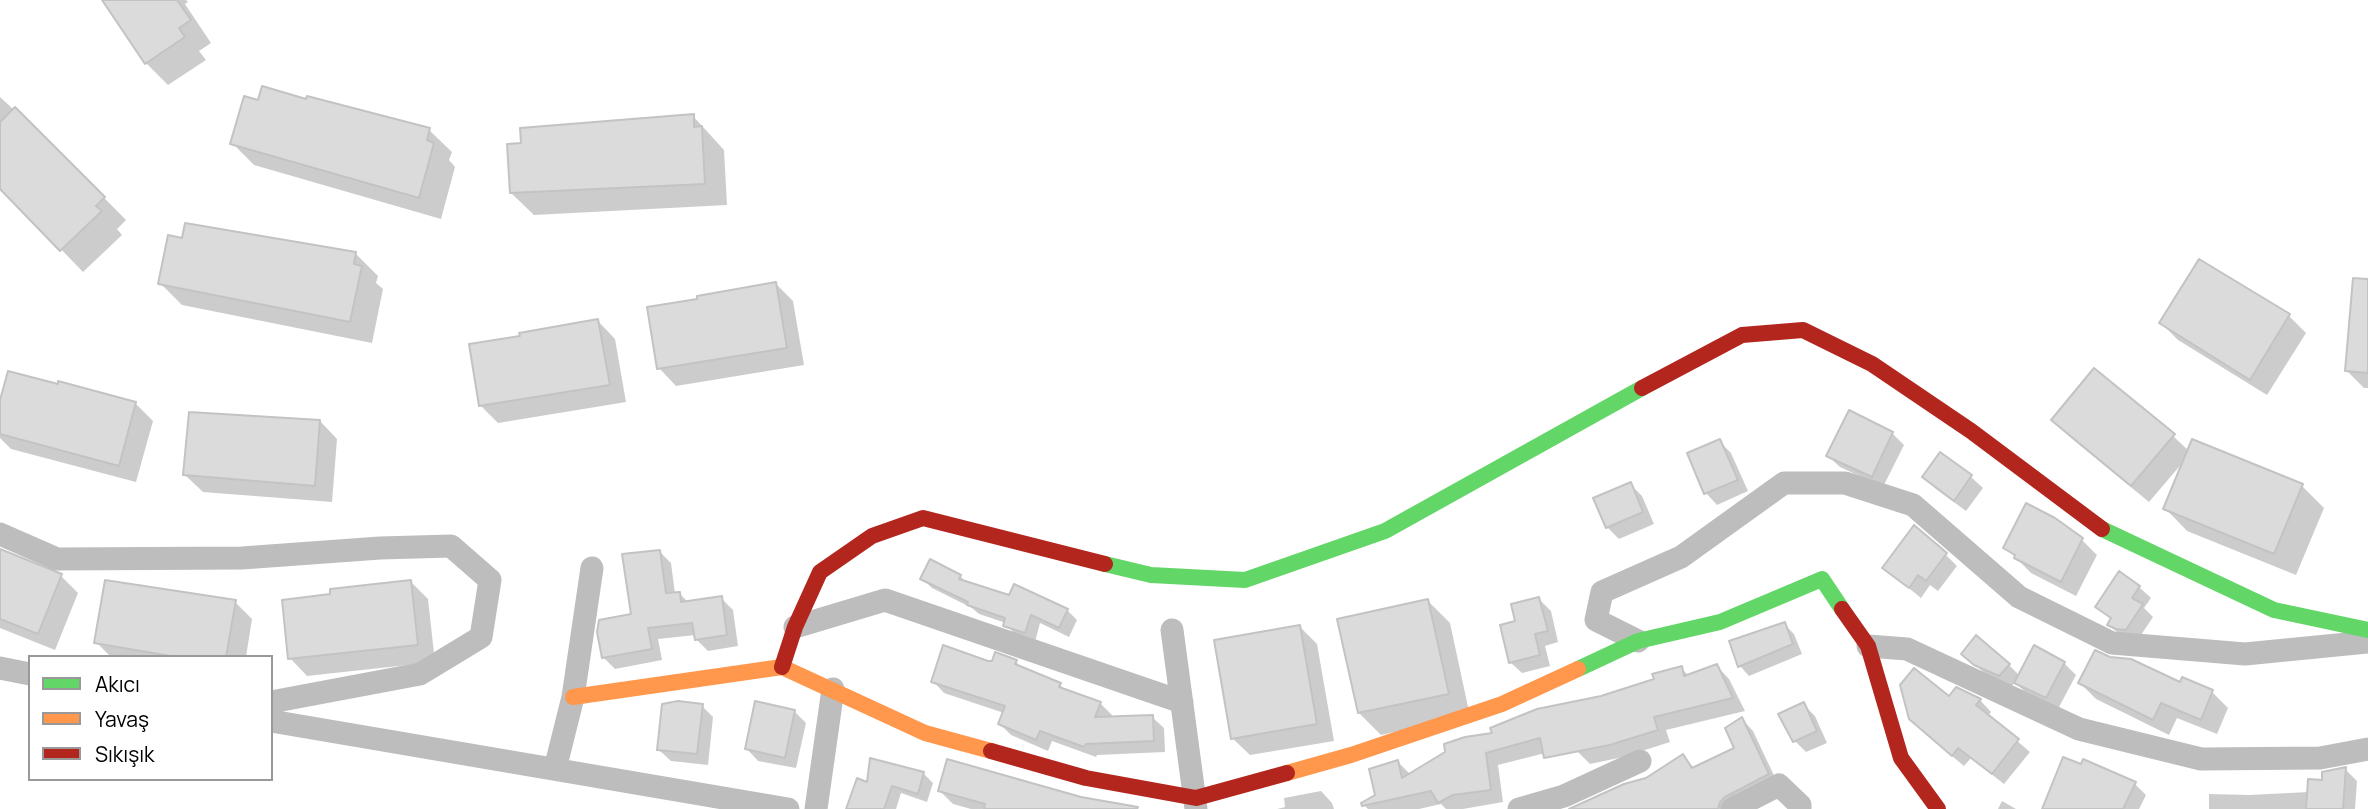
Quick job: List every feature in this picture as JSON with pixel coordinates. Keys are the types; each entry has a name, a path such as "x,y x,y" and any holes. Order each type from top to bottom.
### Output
{"street":[{"path":"782,667 795,626 820,572 872,536 923,518 1151,575 1245,580 1385,531 1742,335 1803,330 1872,364 1971,431 2108,533 2274,610 2368,630"},
{"path":"1638,641 1596,620 1602,592 1681,557 1784,483 1845,483 1913,505 2019,597 2112,643 2245,654 2368,642"},
{"path":"0,534 57,559 242,558 451,546 490,579 481,637 420,674 273,702"},
{"path":"555,769 573,697 592,568"},
{"path":"573,697 782,667 925,733 1086,778 1196,803 1502,704 1638,641 1720,622 1822,579 1868,646 1901,758 1938,809"},
{"path":"795,626 885,600 1182,702"},
{"path":"1172,630 1196,803"},
{"path":"1868,646 1907,649 2079,729 2201,759 2320,758 2368,749"},
{"path":"0,668 28,674"},
{"path":"816,809 833,689"},
{"path":"273,721 789,809"},
{"path":"1519,809 1564,796 1640,761"},
{"path":"1732,809 1779,785 1800,805 1800,809"}],"building":[{"path":"102,0 177,0 191,20 179,28 185,37 145,64"},
{"path":"262,86 430,128 427,140 434,143 419,198 230,144 244,96 258,100"},
{"path":"15,107 105,197 96,206 102,211 60,251 0,189 0,122"},
{"path":"694,114 694,127 702,126 705,184 510,193 507,144 521,143 520,128"},
{"path":"185,223 356,252 354,264 362,266 350,322 158,284 168,235 182,238"},
{"path":"2199,259 2290,314 2250,380 2159,323"},
{"path":"2353,278 2368,279 2368,373 2345,371"},
{"path":"776,282 787,348 657,369 647,307"},
{"path":"598,319 610,385 479,406 469,344"},
{"path":"2094,368 2175,434 2131,486 2051,420"},
{"path":"8,371 136,402 119,466 0,434 0,400"},
{"path":"1849,410 1893,432 1872,477 1826,456"},
{"path":"189,412 320,420 315,486 183,475"},
{"path":"1720,439 1738,480 1704,494 1687,453"},
{"path":"2192,439 2303,484 2274,554 2163,509"},
{"path":"1940,452 1972,475 1954,501 1922,477"},
{"path":"1631,482 1643,512 1606,528 1593,498"},
{"path":"2026,503 2055,518 2083,538 2061,582 2014,558 2015,555 2003,548"},
{"path":"1914,525 1947,553 1926,581 1918,575 1909,588 1882,568"},
{"path":"0,549 62,574 38,634 0,619"},
{"path":"660,550 666,593 680,592 681,602 722,596 727,635 695,640 692,623 648,628 652,649 602,658 597,632 599,620 631,614 622,554"},
{"path":"930,559 961,575 959,579 1009,595 1014,584 1068,609 1059,628 1031,615 1025,633 1003,626 1005,618 967,605 968,602 920,579"},
{"path":"2119,571 2140,586 2132,598 2143,604 2126,630 2107,625 2111,618 2095,607"},
{"path":"105,580 236,600 226,655 164,655 94,643"},
{"path":"411,580 418,645 288,659 282,600 330,594 330,589"},
{"path":"1539,597 1548,631 1535,634 1540,655 1509,663 1500,625 1515,621 1511,604"},
{"path":"1428,599 1449,694 1358,713 1337,619"},
{"path":"1785,622 1793,644 1738,667 1729,641"},
{"path":"1300,625 1317,724 1231,739 1214,640"},
{"path":"1976,635 2010,664 1999,676 1974,665 1961,654"},
{"path":"943,645 988,661 992,661 995,652 1017,660 1015,664 1061,683 1059,687 1101,702 1095,717 1153,715 1154,741 1086,744 1084,747 1040,731 1036,740 998,724 1005,706 931,682"},
{"path":"2034,645 2065,662 2046,698 2014,683"},
{"path":"2095,650 2110,657 2131,659 2180,682 2182,677 2213,690 2201,720 2161,703 2153,720 2078,683"},
{"path":"1717,664 1733,698 1654,717 1658,730 1610,745 1544,758 1540,738 1486,753 1491,790 1453,795 1438,803 1431,791 1362,806 1361,803 1375,795 1369,769 1398,760 1402,778 1445,752 1444,744 1465,737 1492,733 1490,728 1537,709 1601,696 1654,679 1652,674 1682,666 1684,676"},
{"path":"1914,668 1949,696 1956,687 1981,699 1976,705 2019,739 1992,774 1958,748 1952,756 1909,719 1900,685"},
{"path":"678,701 703,704 697,754 657,750 662,704"},
{"path":"755,701 795,710 785,758 745,749"},
{"path":"1804,702 1817,731 1793,742 1778,714"},
{"path":"1742,717 1769,774 1725,797 1718,809 1569,809 1624,784 1646,778 1683,754 1692,768 1734,748 1725,728"},
{"path":"2063,757 2081,764 2083,759 2136,782 2123,809 2042,809"},
{"path":"870,758 924,772 918,794 892,786 884,809 846,809 857,778 867,782"},
{"path":"947,759 1081,797 1138,807 984,809 985,804 938,791"},
{"path":"2346,767 2343,809 2306,809 2308,779 2322,780 2322,772"}],"traffic: fast":[{"path":"1105,564 1151,575 1245,580 1385,531 1642,388"},
{"path":"2102,529 2274,610 2368,630"},
{"path":"1578,669 1638,641 1720,622 1822,579 1842,609"}],"traffic: slow":[{"path":"573,697 782,667 925,733 991,751"},
{"path":"1287,773 1351,755 1502,704 1578,669"}],"traffic: jam":[{"path":"1642,388 1742,335 1803,330 1872,364 1971,431 2102,529"},
{"path":"782,667 795,627 820,572 872,536 923,518 1105,564"},
{"path":"1842,609 1868,646 1901,758 1938,809"},
{"path":"991,751 1086,778 1196,798 1287,773"}]}
